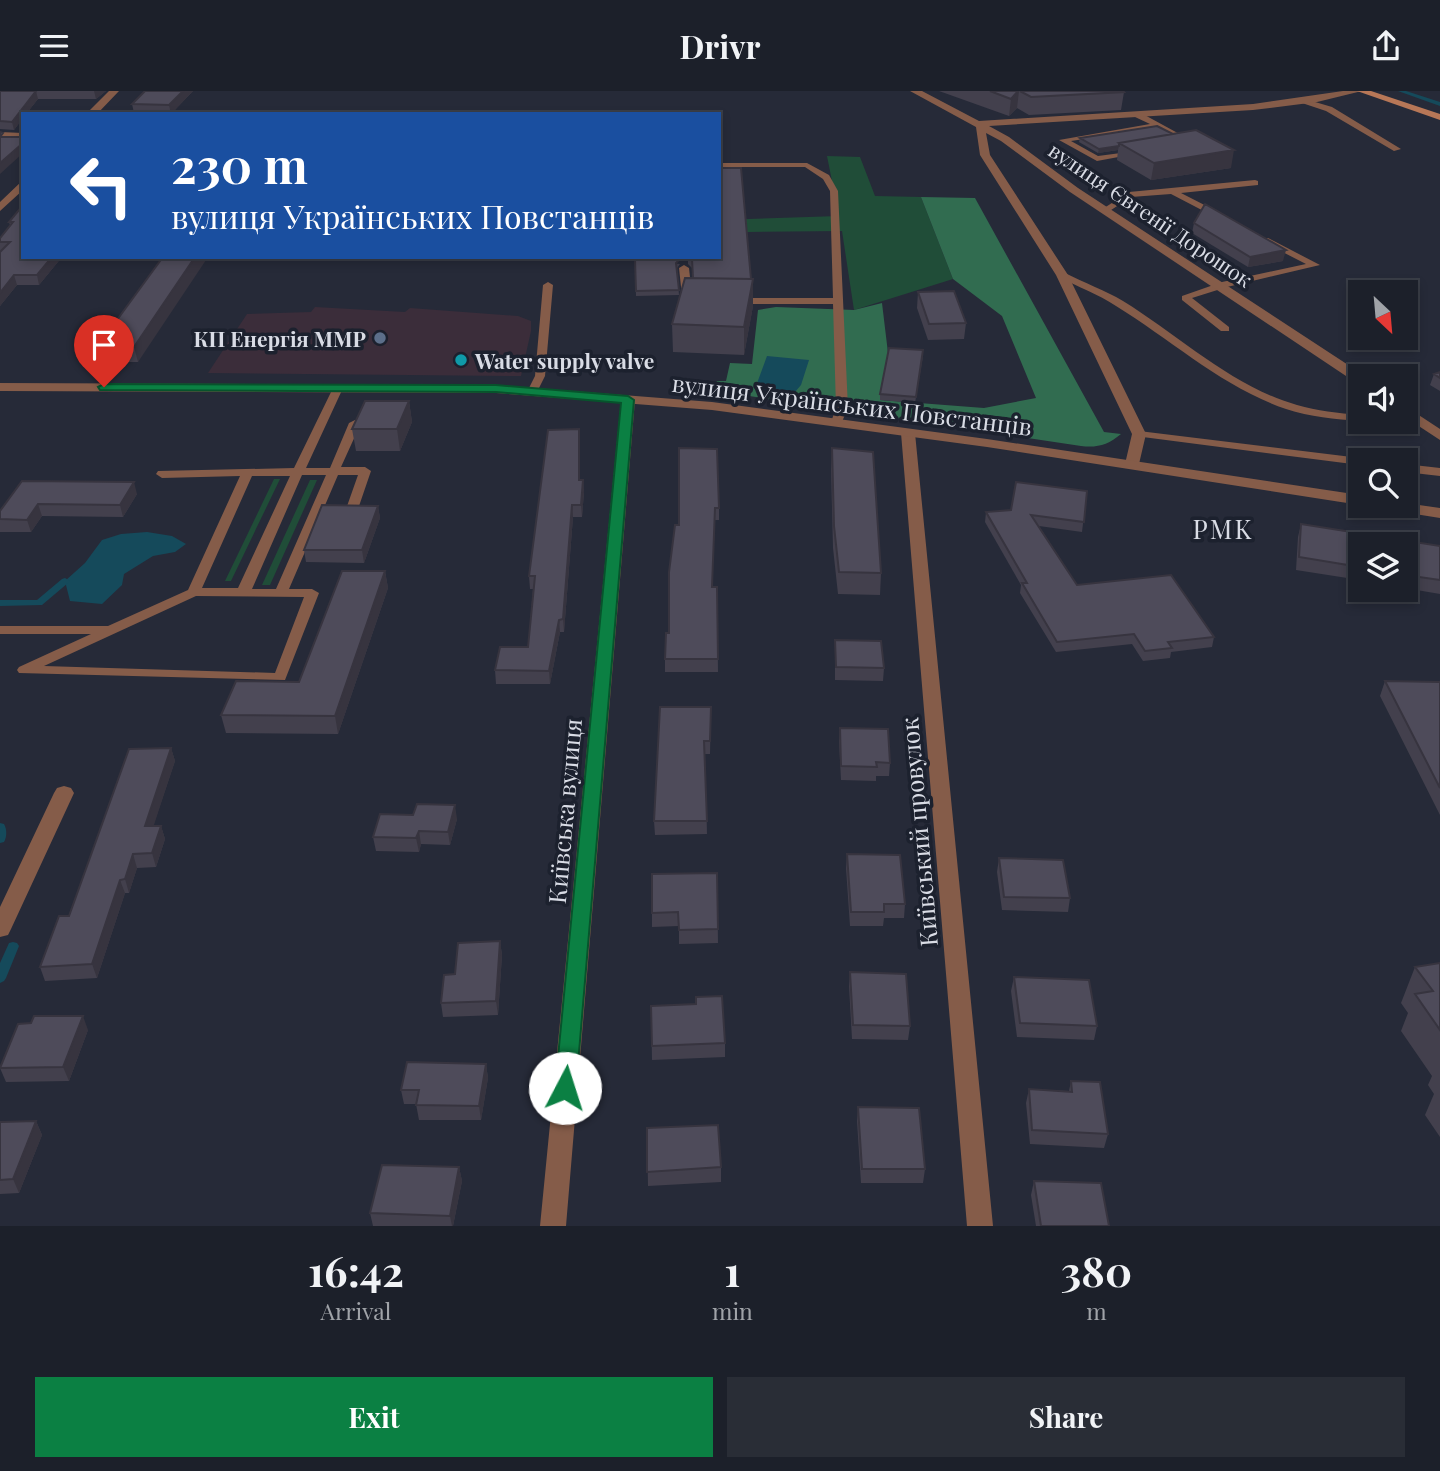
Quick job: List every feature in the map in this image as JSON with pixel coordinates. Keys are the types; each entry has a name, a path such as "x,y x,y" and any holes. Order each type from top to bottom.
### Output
{"main road":[{"path":"1363,91 1440,117"}],"street":[{"path":"93,112 114,91"},
{"name":"вулиця Євгенії Дорошок","path":"915,91 979,124 1348,371"},
{"path":"1132,464 1139,434 1062,275 985,155 979,124 1138,115 1305,101 1357,91"},
{"path":"0,135 21,136"},
{"path":"0,208 21,185"},
{"name":"вулиця Українських Повстанців","path":"0,387 533,391 712,406 837,422 1348,498"},
{"name":"Київська вулиця","path":"553,1226 628,400"},
{"path":"1418,420 1440,436"},
{"name":"Київський провулок","path":"908,432 980,1226"},
{"path":"1418,510 1440,513"},
{"path":"0,929 64,793"}],"lane":[{"path":"1305,101 1329,109 1397,149"},
{"path":"1138,115 1194,144 1182,146"},
{"path":"1135,145 1147,151 1097,159 1063,140 1158,125"},
{"path":"1112,132 1124,139"},
{"path":"721,165 807,165 826,177 834,191 842,408 837,422"},
{"path":"1105,210 1129,195 1255,183"},
{"path":"1174,192 1233,223"},
{"path":"1225,329 1185,298 1189,294 1315,265 1256,235"},
{"path":"684,268 688,300 701,300"},
{"path":"1062,275 1121,304 1204,362 1261,397 1282,406 1331,417 1348,418"},
{"path":"533,391 540,376 548,285"},
{"path":"729,300 839,301"},
{"path":"243,593 338,388"},
{"path":"281,593 355,423"},
{"path":"1139,434 1348,460"},
{"path":"1418,469 1440,472"},
{"path":"162,474 365,471 352,509"},
{"path":"194,592 248,472"},
{"path":"194,592 281,593 312,593 280,677 24,670 194,592"},
{"path":"0,630 111,630"}],"shaded area":[{"name":"КП Енергія ММР","path":"315,307 405,312 410,308 518,316 531,321 531,331 521,376 208,373 247,314 311,312"}],"green space":[{"path":"827,156 860,157 875,196 921,197 953,279 854,310 842,231 747,232 721,221 839,216"},
{"path":"921,197 975,198 1104,432 1121,434 1102,445 1081,446 710,390 717,381 726,381 730,363 752,364 758,310 776,307 854,310 882,303 888,353 880,400 984,408 1036,398 1002,316 953,279"},
{"path":"274,479 280,479 231,581 225,581"},
{"path":"310,480 317,480 270,585 262,585"}],"water":[{"path":"767,356 809,360 801,385 795,392 766,393 756,386"},
{"path":"147,532 172,536 186,544 175,552 153,556 124,574 122,585 102,604 70,601 65,581 85,563 102,540 121,534"}],"building":[{"path":"0,91 36,91 12,122 0,121"},
{"path":"145,91 183,91 169,105 132,104"},
{"path":"990,91 1018,91 1011,99"},
{"path":"1020,91 1123,91 1124,92 1031,97"},
{"path":"1157,126 1173,134 1099,149 1080,138"},
{"path":"1196,130 1234,150 1154,163 1119,143"},
{"path":"0,137 21,137 21,145 0,163"},
{"path":"721,168 741,168 751,279 693,278 692,259 721,259"},
{"path":"1205,204 1286,250 1250,257 1194,223"},
{"path":"21,207 21,259 50,259 37,275 14,275 0,293 0,252 10,242 0,242 0,238 13,222 9,222"},
{"path":"162,259 194,259 134,347 83,348 99,324 114,324"},
{"path":"680,259 676,263 679,290 636,291 635,260"},
{"path":"685,278 753,279 744,327 672,324"},
{"path":"954,291 966,323 929,324 918,292"},
{"path":"889,348 923,350 916,397 880,394"},
{"path":"365,401 409,401 397,429 352,429"},
{"path":"579,429 579,480 583,480 581,505 572,505 563,619 559,620 549,671 495,670 500,647 528,647 535,576 529,576 548,430"},
{"path":"679,448 717,449 719,508 715,508 712,587 717,587 718,659 665,659 666,633 669,633 669,572 675,525 679,525"},
{"path":"832,448 873,452 881,573 839,572 834,526"},
{"path":"22,481 134,482 120,505 38,504 27,520 0,519 0,511"},
{"path":"1016,482 1087,491 1084,522 1031,515 1077,585 1171,575 1214,637 1168,642 1172,648 1145,651 1134,634 1057,642 1022,583 1027,583 986,512 1011,510"},
{"path":"322,505 378,506 362,550 304,550"},
{"path":"1301,524 1352,532 1348,532 1348,565 1299,557"},
{"path":"1418,543 1440,546 1440,580 1418,577"},
{"path":"342,571 385,571 335,716 221,715 236,681 299,682"},
{"path":"835,640 881,641 884,668 836,667"},
{"path":"1385,681 1440,682 1440,788"},
{"path":"660,707 711,707 710,741 704,741 707,821 654,821"},
{"path":"840,728 888,729 890,763 876,762 877,767 841,766"},
{"path":"171,748 145,826 161,826 152,853 133,854 125,879 120,880 92,964 40,967 59,916 69,916 129,749"},
{"path":"417,804 455,805 448,832 419,831 416,838 373,837 380,814 413,815"},
{"path":"847,854 900,855 905,904 884,904 884,912 851,912"},
{"path":"999,858 1063,860 1070,898 1004,897"},
{"path":"717,873 718,929 679,930 678,912 652,913 652,874"},
{"path":"500,941 496,1001 441,1003 444,975 455,974 458,943"},
{"path":"1440,963 1440,1030 1415,994 1433,991 1415,967"},
{"path":"850,972 906,974 910,1026 853,1025"},
{"path":"1014,977 1089,980 1097,1026 1020,1023"},
{"path":"722,996 725,1043 652,1046 651,1006 696,1004 696,997"},
{"path":"34,1016 83,1016 63,1067 0,1068 18,1024 31,1023"},
{"path":"407,1062 486,1064 479,1106 416,1105 419,1090 401,1090"},
{"path":"1071,1081 1100,1082 1108,1134 1032,1130 1029,1089 1072,1092"},
{"path":"858,1107 919,1108 925,1169 862,1169"},
{"path":"36,1121 13,1179 0,1180 0,1122"},
{"path":"718,1125 721,1167 647,1172 647,1128"},
{"path":"382,1165 459,1167 450,1216 370,1213"},
{"path":"1034,1181 1101,1183 1109,1226 1041,1226"}],"waterway":[{"path":"1401,91 1440,104"},
{"path":"0,603 39,603 65,581"},
{"path":"0,827 0,839"},
{"path":"0,978 13,946"}],"place":[{"name":"КП Енергія ММР","path":"380,338"},
{"name":"Water supply valve","path":"461,360"}],"district":[{"name":"PMK","path":"1223,528"}],"route":[{"path":"104,387 496,389 628,400 565,1088"}]}
